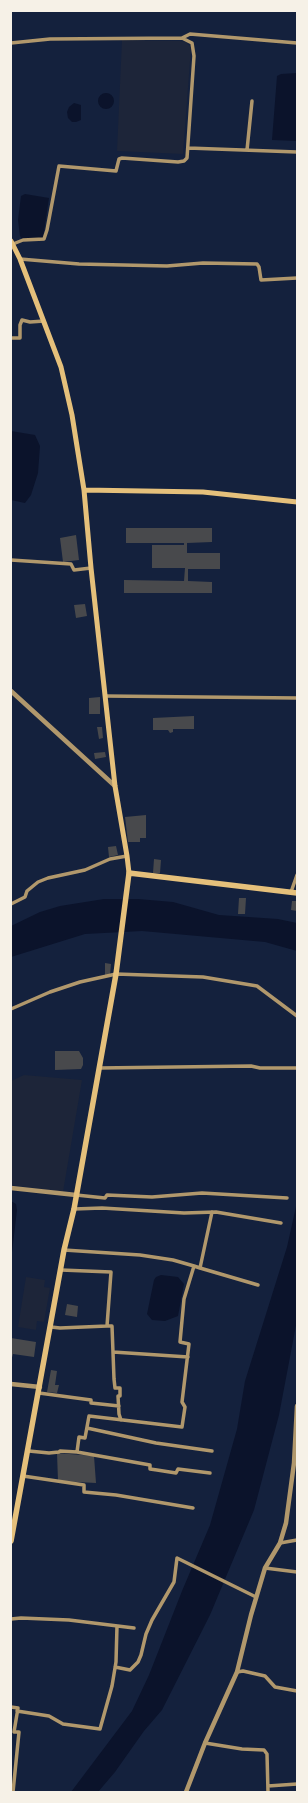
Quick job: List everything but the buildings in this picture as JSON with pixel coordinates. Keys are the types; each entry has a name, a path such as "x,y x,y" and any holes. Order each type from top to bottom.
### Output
{"main road":[{"path":"11,1541 64,1250 74,1209 98,1068 118,967 129,873 115,786 84,490 72,415 61,367 20,259 12,242"},
{"path":"84,490 203,492 297,502"},
{"path":"129,873 294,892"}],"street":[{"path":"11,43 50,39 182,38 190,34 297,43"},
{"path":"12,242 44,239 48,230 59,166 116,171 119,158 178,162 184,161 188,158 194,49 192,43 182,38"},
{"path":"247,150 252,101"},
{"path":"188,148 297,152"},
{"path":"20,259 79,264 167,266 203,263 257,264 259,266 261,280 297,278"},
{"path":"11,338 20,338 20,325 22,320 30,322 44,321"},
{"path":"11,560 71,564 74,570 91,568"},
{"path":"11,691 115,786"},
{"path":"105,696 297,698"},
{"path":"11,904 25,897 27,891 38,882 48,878 85,870 110,859 127,856"},
{"path":"294,892 297,874"},
{"path":"11,1009 50,992 80,982 116,974 203,977 257,986 297,1016"},
{"path":"98,1068 251,1066 260,1068 297,1068"},
{"path":"11,1188 105,1198 106,1195 152,1197 202,1193 287,1198"},
{"path":"74,1209 102,1208 184,1213 212,1212 281,1223"},
{"path":"200,1268 212,1212"},
{"path":"64,1250 120,1252 173,1260 258,1285"},
{"path":"77,1452 79,1437 85,1438 89,1416 182,1427 185,1407 182,1402 189,1344 180,1342 184,1299 194,1266"},
{"path":"61,1270 111,1272 107,1326"},
{"path":"51,1327 112,1326 116,1388 120,1388 119,1406 121,1420"},
{"path":"113,1352 188,1357"},
{"path":"11,1384 91,1400 91,1403 119,1406"},
{"path":"186,1792 205,1743 237,1672 265,1568 280,1543 286,1523 294,1463 297,1406"},
{"path":"87,1428 156,1442 212,1451"},
{"path":"28,1451 49,1453 60,1452 60,1450 77,1452 150,1464 150,1469 176,1473 178,1469 210,1473"},
{"path":"23,1476 84,1485 84,1492 116,1495 193,1508"},
{"path":"280,1543 297,1540"},
{"path":"116,1667 130,1670 138,1662 149,1627 174,1582 177,1558 241,1591 256,1597"},
{"path":"265,1568 297,1572"},
{"path":"11,1619 69,1620 134,1628"},
{"path":"11,1707 18,1708 18,1711 49,1716 63,1724 100,1729 116,1667 118,1651 116,1639 117,1626"},
{"path":"237,1672 243,1671 265,1676 276,1687 297,1691"},
{"path":"13,1792 19,1732 14,1732 18,1711"},
{"path":"205,1743 242,1749 264,1750 267,1754 268,1792"},
{"path":"268,1786 297,1784"}],"shaded area":[{"path":"122,40 180,41 186,42 191,48 183,154 117,151"},
{"path":"297,73 297,141 272,140 277,76 281,74"},
{"path":"103,93 109,93 114,98 112,107 109,109 103,109 98,104 98,98"},
{"path":"74,103 81,105 81,120 72,122 68,118 67,112 69,107"},
{"path":"25,194 49,198 43,238 22,239 20,236 18,220 21,196"},
{"path":"11,431 35,435 40,446 38,473 31,495 25,503 11,500"},
{"path":"104,899 138,899 173,902 219,915 278,919 297,923 297,951 265,942 142,931 85,934 11,957 11,926 40,912 60,906"},
{"path":"24,1075 82,1080 63,1192 11,1185 11,1081"},
{"path":"11,1201 16,1204 17,1210 11,1261"},
{"path":"297,1202 297,1320 279,1415 254,1510 210,1615 162,1710 144,1731 115,1772 98,1792 71,1792 132,1711 149,1675 210,1525 237,1429 245,1381 287,1247"},
{"path":"161,1275 178,1277 184,1284 178,1316 165,1321 152,1320 147,1314 154,1280 156,1277"},
{"path":"26,1277 45,1280 44,1287 50,1288 44,1322 37,1321 36,1330 18,1327"}]}
